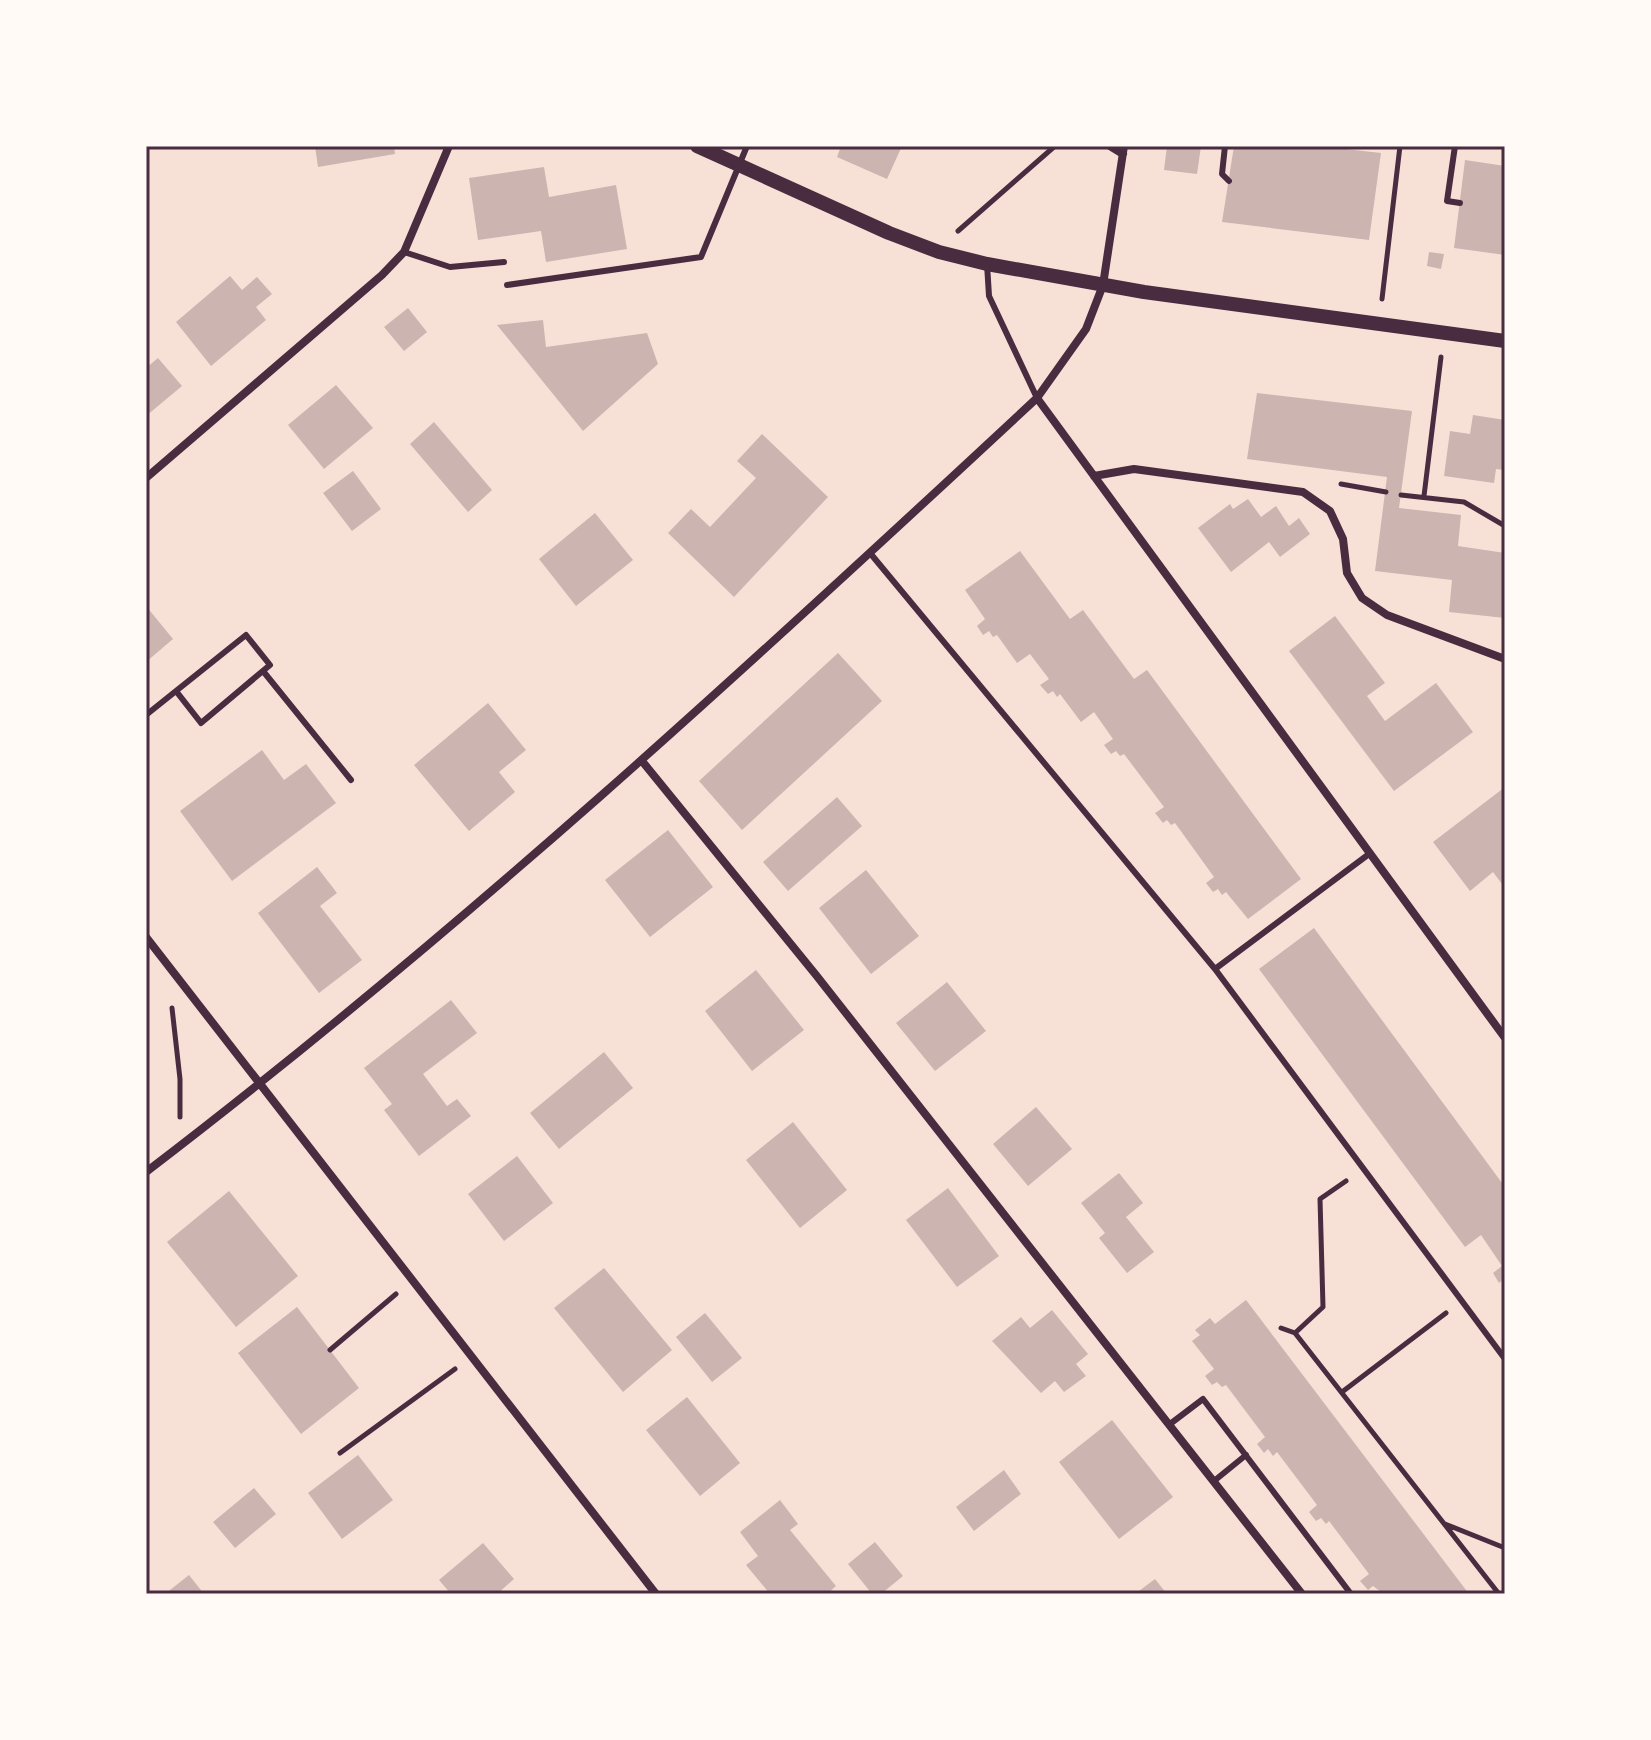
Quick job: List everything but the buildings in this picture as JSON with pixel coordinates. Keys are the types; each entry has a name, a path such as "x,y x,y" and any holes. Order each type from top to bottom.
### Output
{"street":[{"path":"146,478 382,275 404,252 449,146"},
{"path":"697,146 889,233 939,252 987,264 1103,285 1505,341"},
{"path":"146,1172 263,1083 517,871 642,761 1037,398 1086,329 1103,285 1124,150 1110,146"},
{"path":"1037,398 1505,1038"},
{"path":"1094,476 1134,469 1303,492 1330,511 1343,539 1347,573 1362,598 1387,615 1505,659"},
{"path":"642,761 816,975 1302,1594"},
{"path":"146,937 263,1083 656,1594"}],"lane":[{"path":"507,285 701,257 747,146"},
{"path":"1225,146 1222,174 1229,181"},
{"path":"1455,146 1447,201 1460,203"},
{"path":"404,252 450,267 504,262"},
{"path":"987,264 989,296 1037,398"},
{"path":"870,553 1215,969 1505,1359"},
{"path":"146,715 176,691 246,635 270,665 201,723 176,691"},
{"path":"263,671 351,780"},
{"path":"1215,969 1369,854"},
{"path":"1170,1424 1203,1399 1351,1594"},
{"path":"1214,1481 1246,1455"}],"path":[{"path":"957,231 1055,146"},
{"path":"1378,324 1400,146"},
{"path":"1424,496 1441,356"},
{"path":"1341,484 1386,492"},
{"path":"1401,495 1464,502 1505,526"},
{"path":"165,962 180,1079 176,1150"},
{"path":"1295,1333 1323,1307 1320,1199 1363,1169"},
{"path":"330,1350 413,1278"},
{"path":"1342,1392 1461,1301"},
{"path":"1281,1328 1295,1333 1499,1594"},
{"path":"340,1453 472,1355"},
{"path":"1444,1524 1505,1548"}]}
